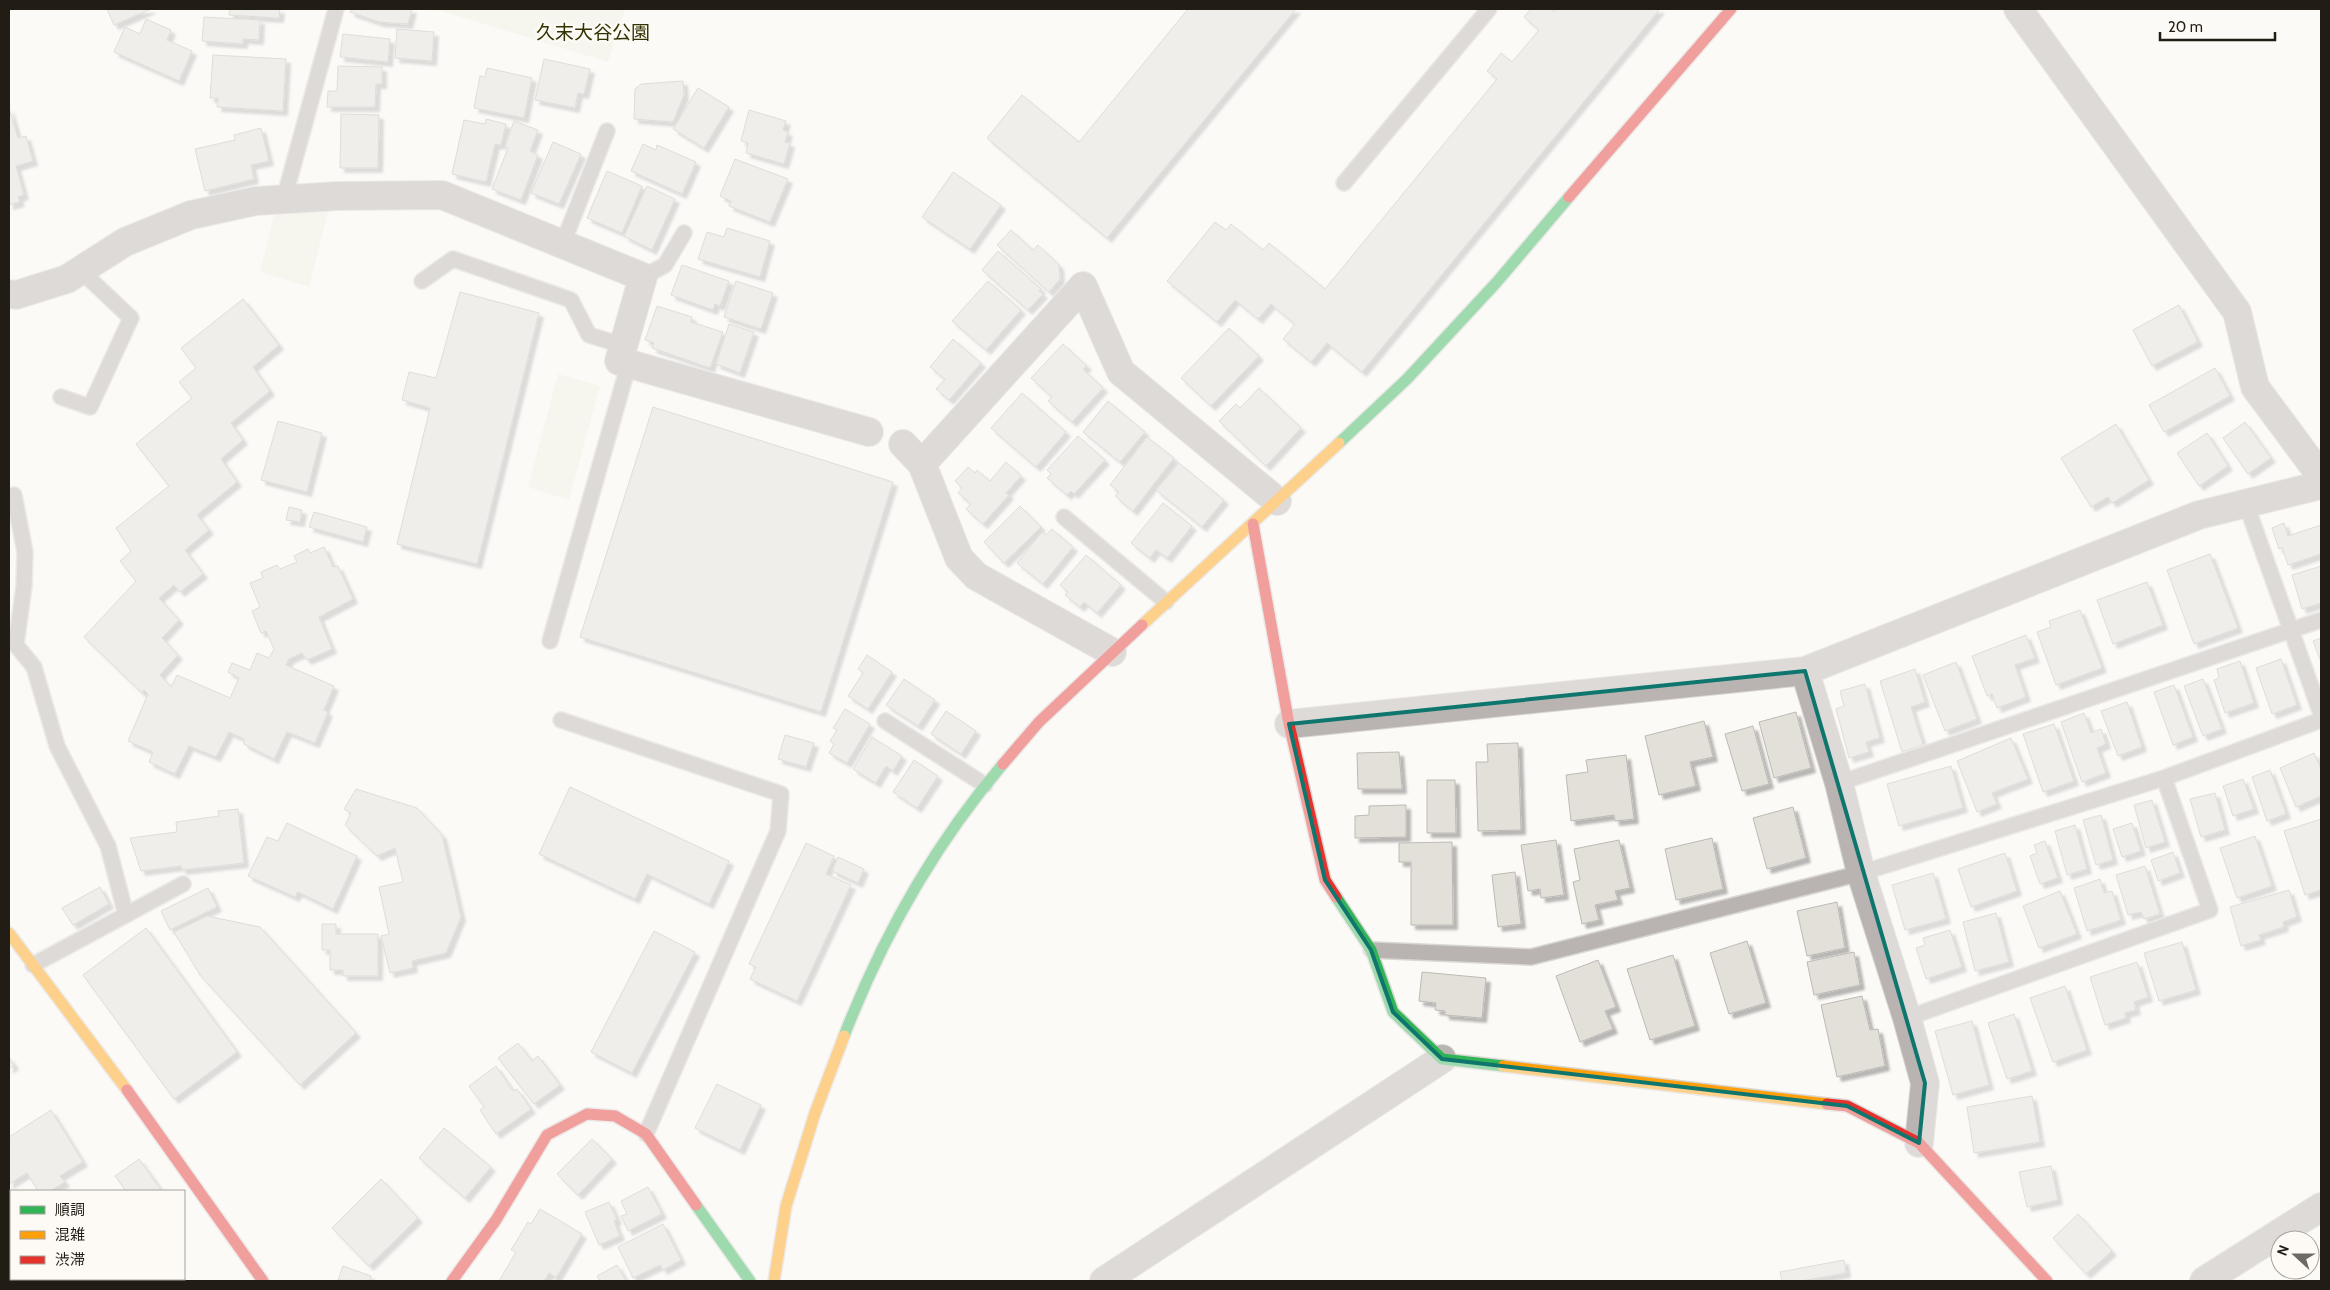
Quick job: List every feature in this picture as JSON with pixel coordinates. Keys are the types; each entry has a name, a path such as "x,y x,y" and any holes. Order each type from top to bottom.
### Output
{"street":[{"path":"774,1281 786,1206 815,1113 853,1013 899,916 937,852 986,785 1040,722 1112,652 1253,524 1407,379 1496,283 1732,9"},
{"path":"2018,9 2237,312 2255,387 2321,476"},
{"path":"9,294 16,294 67,279 125,242 191,215 256,201 338,196 442,195 643,277 626,354 870,432"},
{"path":"922,464 1083,286 1121,372 1277,501"},
{"path":"903,444 922,464 959,558 976,576 1112,652"},
{"path":"1289,724 1805,671 2199,515 2321,485"},
{"path":"1253,524 1289,724 1325,880 1371,950 1393,1012 1442,1059 1847,1106 1919,1142 2046,1281"},
{"path":"1805,671 1839,783 1861,873 1907,1018 1925,1083 1919,1142"},
{"path":"9,933 99,1050 263,1281"},
{"path":"1104,1281 1442,1059"},
{"path":"452,1281 496,1220 547,1135 587,1114 615,1116 646,1134 750,1281"},
{"path":"2204,1281 2321,1207"}],"lane":[{"path":"284,199 336,9"},
{"path":"1344,182 1489,9"},
{"path":"563,243 607,131"},
{"path":"643,277 666,265 684,233"},
{"path":"422,281 453,259 570,300 589,335 626,354 550,640"},
{"path":"61,396 90,407 132,318 80,270"},
{"path":"14,495 25,552 24,586 16,645 34,667 57,746 108,846 126,915"},
{"path":"2246,504 2321,714"},
{"path":"1064,517 1166,602"},
{"path":"1839,783 2321,620"},
{"path":"561,720 781,794 778,831 646,1134"},
{"path":"1371,950 1531,957 1861,873 2164,778 2321,720"},
{"path":"885,721 986,785"},
{"path":"1907,1018 2210,910 2164,778"},
{"path":"33,965 183,884"}],"highlighted area":[{"path":"1805,671 1925,1083 1919,1143 1847,1106 1442,1059 1393,1012 1371,950 1325,880 1289,724"}],"green space":[{"name":"久末大谷公園","path":"435,9 625,9 608,62"},
{"path":"328,211 309,287 260,272 274,215"},
{"path":"558,374 600,386 569,500 528,487"}],"building":[{"path":"107,9 151,9 114,25"},
{"path":"230,9 280,9 279,18 229,15"},
{"path":"351,9 412,9 408,24 379,22 350,12"},
{"path":"1188,9 1296,9 1107,238 987,138 1022,95 1079,142"},
{"path":"1531,9 1551,9 1554,12 1556,9 1660,9 1362,372 1327,343 1311,362 1283,339 1295,324 1271,304 1258,319 1235,300 1217,322 1167,281 1215,222 1226,230 1231,224 1263,250 1269,243 1325,289 1497,79 1487,71 1501,53 1512,62 1539,30 1524,17"},
{"path":"204,17 260,20 259,40 243,39 243,44 202,41"},
{"path":"146,19 171,30 167,40 192,51 179,81 114,52 125,27 140,34"},
{"path":"397,29 434,32 432,61 395,58"},
{"path":"343,34 390,39 388,62 340,57"},
{"path":"213,55 286,59 283,111 217,107 218,98 210,98"},
{"path":"544,59 590,69 584,94 578,93 575,108 535,100"},
{"path":"338,66 382,67 382,84 376,84 375,107 327,107 328,91 337,91"},
{"path":"487,68 532,78 524,118 474,108 480,76 485,77"},
{"path":"683,81 684,95 673,122 634,119 635,89 641,84"},
{"path":"698,88 729,107 704,148 673,129"},
{"path":"9,108 18,138 26,136 33,161 16,166 24,195 18,197 20,202 9,205"},
{"path":"749,110 786,121 783,130 788,132 785,142 790,143 784,164 746,153 748,143 741,141"},
{"path":"341,114 379,115 378,168 340,168"},
{"path":"486,119 506,124 501,145 495,144 486,182 452,174 464,120 485,124"},
{"path":"514,121 538,130 530,151 538,155 521,200 492,189 508,148 505,146"},
{"path":"261,128 269,161 251,165 254,179 205,191 195,149 235,140 234,135"},
{"path":"553,142 581,154 559,204 531,193"},
{"path":"643,144 656,150 657,145 696,162 682,194 631,171"},
{"path":"735,159 788,179 770,222 729,206 731,201 720,196"},
{"path":"607,171 642,186 622,233 587,218"},
{"path":"953,172 1001,205 970,249 922,217"},
{"path":"647,186 675,199 652,250 624,236"},
{"path":"727,228 770,241 760,277 698,259 707,232 724,237"},
{"path":"1011,230 1033,250 1038,245 1059,265 1060,279 1049,292 997,245"},
{"path":"998,251 1041,289 1039,291 1043,294 1028,310 982,270"},
{"path":"682,265 729,281 720,306 715,304 713,310 671,295"},
{"path":"736,281 773,293 761,329 724,317"},
{"path":"988,281 1021,310 986,350 952,321"},
{"path":"460,292 539,313 477,564 397,544 430,408 402,400 409,372 436,378"},
{"path":"243,299 279,345 253,367 270,391 231,423 243,440 221,459 237,482 197,515 209,530 185,550 203,574 180,592 174,585 159,598 179,620 162,638 178,655 160,675 171,687 177,675 230,698 239,678 228,672 232,663 250,670 257,653 269,658 274,649 266,631 261,633 252,611 260,607 250,583 263,578 261,572 277,565 280,569 297,562 294,556 308,549 310,553 324,547 333,567 338,566 353,599 319,617 332,649 307,660 302,653 289,659 286,665 334,686 324,710 328,712 315,743 287,732 274,759 244,744 244,739 229,732 216,757 189,746 175,774 149,762 153,752 128,741 148,694 144,690 142,693 84,637 136,581 120,561 131,551 116,528 169,486 136,444 192,398 179,382 196,368 181,348"},
{"path":"2179,305 2198,342 2152,366 2133,330"},
{"path":"657,306 692,317 691,322 723,332 710,368 652,348 654,343 645,340"},
{"path":"729,324 754,332 740,373 716,364"},
{"path":"1229,328 1259,356 1211,406 1181,378"},
{"path":"953,339 981,363 949,400 936,389 945,379 930,367"},
{"path":"1063,344 1087,366 1083,369 1103,388 1072,422 1048,401 1052,397 1031,378"},
{"path":"2215,368 2230,396 2164,432 2149,405"},
{"path":"1259,388 1301,428 1266,466 1219,421 1236,404 1240,408"},
{"path":"1022,393 1066,432 1036,467 991,428"},
{"path":"1108,401 1145,432 1120,462 1083,432"},
{"path":"653,407 893,482 821,712 580,637"},
{"path":"278,421 322,433 307,492 261,480"},
{"path":"2245,422 2271,458 2248,474 2223,438"},
{"path":"2116,424 2149,480 2112,503 2108,497 2091,507 2061,458"},
{"path":"2207,433 2228,466 2199,486 2177,453"},
{"path":"1078,436 1105,460 1074,494 1071,491 1067,495 1047,478 1051,474 1047,470"},
{"path":"1147,437 1174,458 1133,511 1115,496 1119,492 1110,485"},
{"path":"1006,462 1021,476 1006,493 1009,495 983,524 966,509 971,504 958,493 962,488 955,481 968,467 975,473 977,470 990,481"},
{"path":"1179,463 1224,500 1202,527 1156,490"},
{"path":"1163,503 1192,526 1167,558 1156,550 1150,558 1131,543"},
{"path":"1020,506 1041,527 1004,563 984,542"},
{"path":"289,507 302,510 300,522 286,520"},
{"path":"314,512 367,527 363,542 309,527"},
{"path":"2284,523 2288,536 2321,525 2321,554 2288,565 2282,547 2279,549 2272,528"},
{"path":"1052,529 1073,547 1043,584 1017,563 1042,532 1046,535"},
{"path":"2210,554 2238,628 2194,644 2167,570"},
{"path":"1086,555 1121,585 1097,613 1084,602 1080,607 1065,595 1068,592 1060,585"},
{"path":"2321,566 2321,603 2302,609 2292,575"},
{"path":"2147,582 2163,625 2113,644 2097,600"},
{"path":"2080,610 2102,668 2056,685 2037,632 2051,627 2049,621"},
{"path":"2026,635 2035,658 2015,665 2026,697 1997,708 1992,694 1987,696 1972,656"},
{"path":"2321,638 2321,662 2313,641"},
{"path":"867,655 892,672 868,709 848,696 863,673 858,669"},
{"path":"2281,659 2297,705 2272,714 2256,668"},
{"path":"2240,661 2254,703 2225,713 2214,680 2219,678 2217,669"},
{"path":"1956,662 1977,719 1945,731 1923,675"},
{"path":"1915,669 1925,702 1911,707 1923,745 1902,752 1880,681"},
{"path":"904,679 935,700 918,726 886,705"},
{"path":"2203,679 2222,729 2203,736 2184,686"},
{"path":"1865,684 1880,738 1866,742 1869,752 1849,758 1836,709 1844,706 1840,691"},
{"path":"2174,685 2193,737 2173,745 2154,692"},
{"path":"2127,702 2142,747 2118,756 2101,711"},
{"path":"845,709 870,724 847,763 829,753 834,744 830,741 837,730 833,728"},
{"path":"946,711 976,731 961,754 931,734"},
{"path":"1796,712 1811,768 1774,778 1759,722"},
{"path":"2084,713 2091,733 2101,729 2106,744 2097,748 2106,773 2082,782 2061,722"},
{"path":"1704,721 1713,757 1690,762 1696,786 1659,795 1645,736"},
{"path":"2054,724 2074,781 2043,792 2023,734"},
{"path":"1753,726 1769,784 1742,791 1725,734"},
{"path":"785,735 814,743 806,767 778,759"},
{"path":"872,737 902,756 893,771 886,766 876,783 853,769"},
{"path":"2011,738 2028,779 1992,793 1997,804 1977,812 1957,761"},
{"path":"1518,743 1521,830 1478,831 1476,762 1488,762 1487,744"},
{"path":"1399,752 1402,789 1358,789 1357,753"},
{"path":"2314,753 2321,769 2321,796 2296,807 2280,768"},
{"path":"1626,755 1634,819 1615,821 1614,815 1571,821 1566,775 1588,772 1586,760"},
{"path":"914,760 938,776 917,808 893,792"},
{"path":"1951,766 1963,808 1899,826 1887,784"},
{"path":"2270,770 2286,814 2267,821 2252,777"},
{"path":"2243,779 2254,809 2233,816 2223,786"},
{"path":"1427,780 1455,780 1456,833 1427,833"},
{"path":"570,787 729,861 709,904 647,874 635,899 539,854"},
{"path":"356,789 417,808 442,835 461,917 446,953 412,961 413,968 390,973 381,936 389,934 379,887 403,882 395,848 377,856 345,825 351,813 344,809"},
{"path":"2215,793 2225,830 2201,837 2190,799"},
{"path":"2152,800 2165,842 2146,848 2134,805"},
{"path":"1406,805 1406,837 1355,838 1355,816 1369,815 1369,806"},
{"path":"1793,807 1806,858 1767,869 1753,818"},
{"path":"238,809 244,863 182,870 181,866 141,871 130,838 177,832 176,822 219,816 218,811"},
{"path":"2101,815 2113,860 2096,865 2083,820"},
{"path":"2321,819 2321,890 2305,895 2284,831"},
{"path":"287,823 357,856 333,909 298,892 295,897 248,876 267,837 278,841"},
{"path":"2132,823 2141,851 2122,857 2113,829"},
{"path":"2075,825 2087,869 2067,875 2055,831"},
{"path":"2255,836 2272,886 2237,898 2220,848"},
{"path":"1712,838 1723,889 1676,900 1665,849"},
{"path":"1556,840 1564,895 1541,898 1540,889 1528,891 1521,845"},
{"path":"1619,840 1630,888 1615,891 1618,900 1595,905 1599,920 1582,924 1573,882 1580,880 1574,849"},
{"path":"2045,841 2058,878 2040,884 2030,856 2037,853 2034,845"},
{"path":"1452,842 1453,925 1411,925 1411,862 1399,862 1399,843"},
{"path":"806,843 834,856 826,874 851,885 797,1001 750,979 756,967 749,964"},
{"path":"2173,852 2180,873 2158,881 2151,860"},
{"path":"2005,853 2017,891 1971,907 1958,869"},
{"path":"838,857 864,869 858,883 832,871"},
{"path":"2145,866 2160,914 2144,919 2141,912 2128,915 2116,875"},
{"path":"1515,872 1521,924 1498,927 1492,875"},
{"path":"1933,873 1946,919 1905,930 1892,885"},
{"path":"2100,879 2104,893 2112,891 2121,920 2087,931 2074,888"},
{"path":"100,887 109,904 73,925 62,908"},
{"path":"208,888 217,907 170,930 161,911"},
{"path":"2289,890 2297,917 2283,922 2284,927 2259,935 2261,940 2241,946 2230,907"},
{"path":"2060,891 2077,934 2039,948 2023,906"},
{"path":"1837,902 1845,948 1807,956 1797,911"},
{"path":"1996,913 2009,962 1975,971 1963,922"},
{"path":"207,916 260,927 356,1033 300,1085 200,975 174,932"},
{"path":"322,924 336,924 336,934 378,934 378,976 343,976 343,970 330,970 330,950 322,950"},
{"path":"146,928 237,1052 174,1099 83,975"},
{"path":"1950,930 1962,967 1926,979 1916,948 1925,945 1923,938"},
{"path":"654,931 695,952 632,1073 591,1052"},
{"path":"1747,941 1766,1003 1729,1014 1710,953"},
{"path":"2182,942 2196,990 2159,1001 2144,953"},
{"path":"1854,952 1860,985 1814,995 1807,962"},
{"path":"1673,955 1695,1026 1650,1040 1627,969"},
{"path":"1598,960 1616,1007 1605,1011 1613,1029 1580,1042 1556,976"},
{"path":"2137,962 2148,997 2134,1002 2136,1010 2125,1013 2126,1018 2105,1025 2090,977"},
{"path":"1422,972 1486,978 1482,1018 1445,1015 1445,1011 1435,1010 1436,1003 1419,1001"},
{"path":"2065,986 2087,1050 2053,1062 2030,998"},
{"path":"1862,996 1870,1030 1878,1029 1885,1066 1837,1077 1821,1005"},
{"path":"2014,1014 2032,1071 2007,1079 1988,1023"},
{"path":"1972,1021 1989,1085 1953,1095 1935,1031"},
{"path":"518,1043 532,1061 538,1056 560,1085 534,1104 498,1058"},
{"path":"9,1057 14,1065 9,1069"},
{"path":"496,1066 513,1091 517,1089 531,1109 496,1134 480,1110 484,1107 469,1086"},
{"path":"717,1084 761,1105 740,1150 695,1128"},
{"path":"2032,1096 2040,1142 1974,1153 1967,1107"},
{"path":"51,1110 83,1162 60,1176 65,1182 52,1190 37,1190 27,1173 9,1184 9,1137"},
{"path":"444,1128 491,1167 465,1198 419,1158"},
{"path":"592,1139 612,1159 578,1195 557,1174"},
{"path":"139,1159 161,1190 125,1190 115,1176"},
{"path":"2051,1166 2058,1200 2027,1207 2019,1172"},
{"path":"381,1179 418,1218 369,1266 332,1228"},
{"path":"648,1187 662,1214 628,1231 621,1216 627,1214 621,1201"},
{"path":"9,1192 10,1217 9,1218"},
{"path":"609,1202 617,1220 614,1221 620,1236 599,1245 585,1212"},
{"path":"540,1209 582,1234 556,1278 549,1273 544,1281 499,1281 516,1252 511,1250 528,1222 531,1224"},
{"path":"2078,1214 2112,1251 2086,1274 2053,1238"},
{"path":"663,1224 681,1260 663,1270 660,1265 633,1278 618,1247"},
{"path":"1844,1260 1846,1273 1801,1281 1782,1281 1780,1272"},
{"path":"617,1265 626,1281 600,1281 597,1276"},
{"path":"343,1266 371,1276 369,1281 338,1280"}],"traffic: fast":[{"path":"1339,443 1407,379 1496,283 1569,197"},
{"path":"844,1036 875,963 912,893 955,826 1003,764"},
{"path":"1336,897 1371,950 1393,1012 1442,1059 1503,1066"},
{"path":"696,1205 750,1281"}],"traffic: slow":[{"path":"1142,625 1339,443"},
{"path":"9,933 127,1090"},
{"path":"774,1281 786,1206 815,1113 844,1036"},
{"path":"1503,1066 1827,1104"}],"traffic: jam":[{"path":"1569,197 1731,9"},
{"path":"1253,524 1289,724 1325,880 1336,897"},
{"path":"1003,764 1039,722 1142,625"},
{"path":"127,1090 263,1281"},
{"path":"1827,1104 1847,1106 1919,1143 2047,1281"},
{"path":"452,1281 496,1220 547,1135 587,1114 615,1116 646,1134 696,1205"}]}
